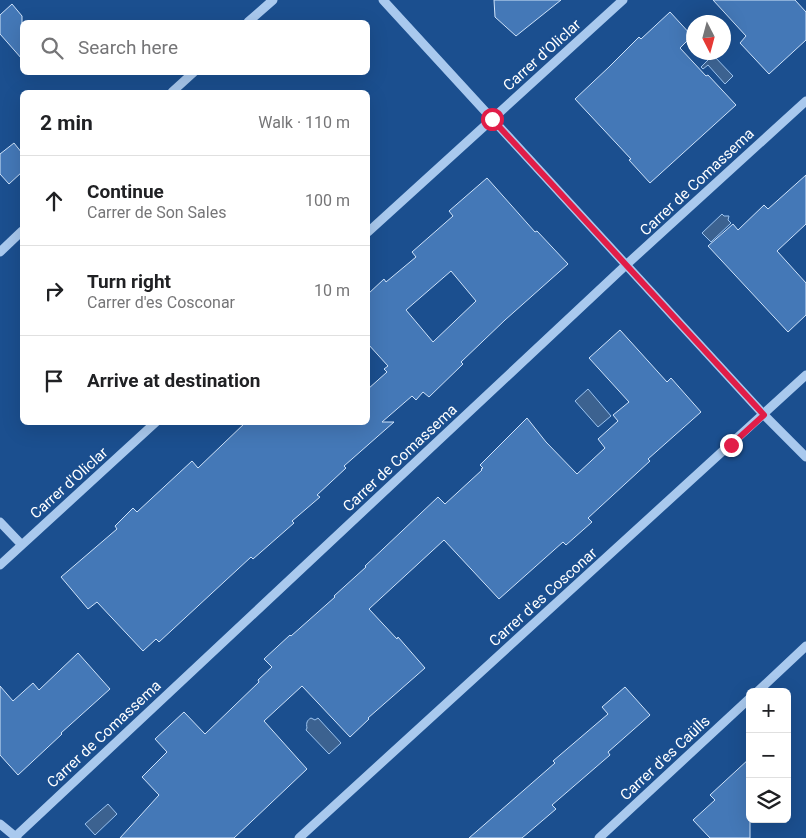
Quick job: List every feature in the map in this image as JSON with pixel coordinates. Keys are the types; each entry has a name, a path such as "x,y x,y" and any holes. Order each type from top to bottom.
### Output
{"street":[{"path":"250,20 273,0"},
{"path":"383,0 626,266 806,458"},
{"name":"Carrer d'Oliclar","path":"370,230 623,0"},
{"path":"174,90 191,75"},
{"name":"Carrer de Comassema","path":"16,837 806,100"},
{"path":"0,252 20,233"},
{"name":"Carrer d'es Cosconar","path":"299,838 806,376"},
{"name":"Carrer d'Oliclar","path":"0,565 153,425"},
{"path":"0,522 22,544"},
{"path":"761,688 806,646"},
{"name":"Carrer d'es Caülls","path":"598,838 746,702"},
{"path":"0,824 16,837"}],"water":[{"path":"708,60 718,60 733,76 725,84 708,65 703,69 701,67"},
{"path":"722,214 729,216 728,220 731,223 711,242 702,233"},
{"path":"588,389 611,416 598,427 575,401"},
{"path":"311,718 315,720 318,718 341,743 329,754 306,730 307,722"},
{"path":"108,804 117,814 95,835 85,824"}],"building":[{"path":"494,0 561,0 516,36 495,17"},
{"path":"713,0 795,0 806,12 806,40 769,74 740,43 746,36 731,20 731,15 727,15"},
{"path":"12,4 22,16 22,20 20,20 20,57 0,34 0,15"},
{"path":"670,12 686,29 686,42 680,48 686,54 686,60 691,60 706,76 708,75 736,105 650,183 629,160 631,159 575,99 639,37 641,39"},
{"path":"14,143 20,150 20,174 9,184 0,174 0,154"},
{"path":"806,175 806,224 777,251 806,283 806,315 788,332 708,246 733,224 738,230 764,205 768,209"},
{"path":"487,178 535,232 537,231 568,264 461,362 463,364 429,397 423,392 416,400 412,396 382,422 394,422 344,466 346,468 317,495 320,497 292,521 294,523 253,559 251,557 159,642 156,639 143,651 97,602 88,609 61,577 117,529 115,526 133,508 137,512 192,461 198,468 243,425 370,425 370,387 387,372 384,369 388,366 370,346 370,292 384,279 386,282 416,257 412,252 453,216 449,211","holes":["451,271 476,301 433,342 406,310"]},
{"path":"620,330 667,382 671,378 701,412 648,459 650,461 588,518 592,522 566,545 563,542 499,599 444,540 369,609 397,639 398,637 425,668 368,718 350,737 302,686 264,721 307,769 234,838 120,838 159,795 142,777 167,752 155,739 184,712 205,734 272,667 264,659 335,597 438,497 445,504 482,470 483,468 480,465 527,418 546,442 577,474 605,448 598,439 618,421 613,415 629,402 589,358"},
{"path":"78,653 110,689 18,775 0,755 0,686 13,701 33,683 39,690"},
{"path":"625,687 650,715 608,752 610,755 552,805 556,809 522,838 469,838 555,763 553,761 608,714 602,707"},
{"path":"746,762 746,823 750,823 750,838 710,838 693,820 715,800 710,795"}],"route":[{"path":"492,119 764,415 731,445"}]}
